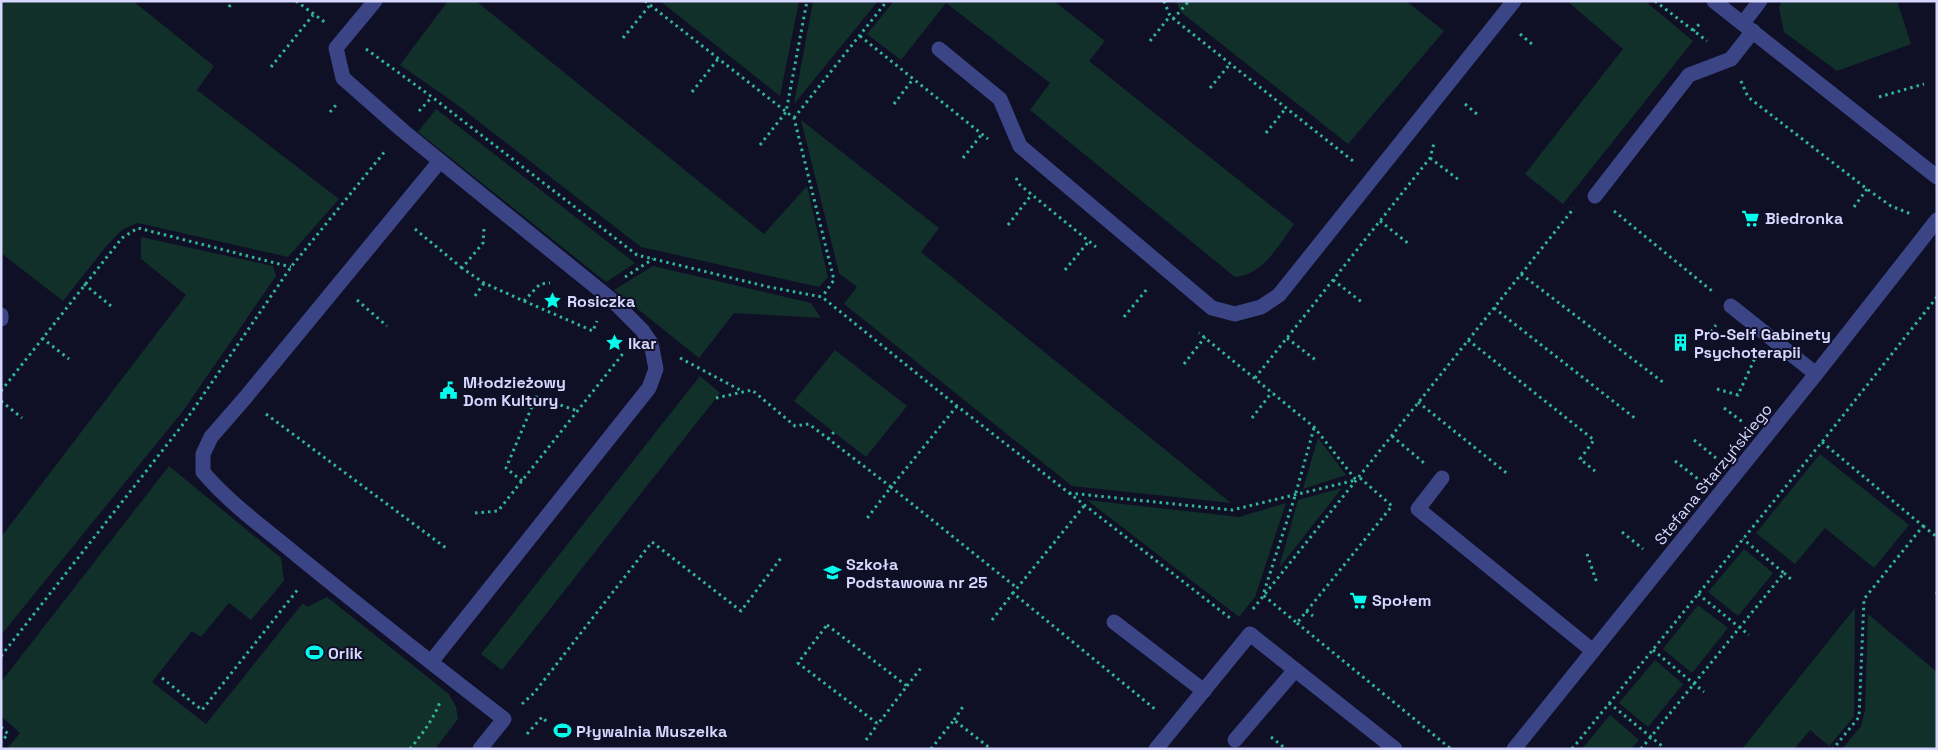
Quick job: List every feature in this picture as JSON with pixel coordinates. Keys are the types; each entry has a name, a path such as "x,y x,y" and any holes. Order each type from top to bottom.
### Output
{"street":[{"path":"375,1 336,48 343,78 440,162 612,300 642,330 651,343 656,369 649,388 431,662"},
{"path":"940,49 1000,99 1020,146 1212,308 1235,314 1261,306 1279,295 1514,1"},
{"path":"1714,1 1937,177"},
{"path":"1595,196 1689,75 1731,59 1760,1"},
{"path":"440,162 245,398 211,436 203,454 203,472 218,489 314,569 504,719 480,749"},
{"name":"Stefana Starzyńskiego","path":"1514,749 1816,374 1936,221"},
{"path":"1731,306 1816,374"},
{"path":"1,314 1,319"},
{"path":"1442,478 1418,508 1593,652"},
{"path":"1114,622 1204,691"},
{"path":"1156,749 1204,691 1245,629 1395,749"},
{"path":"1235,740 1295,670"}],"path":[{"path":"229,6 233,1"},
{"path":"296,1 313,15 346,35 432,97 638,255 769,287 822,297 956,406 1245,629 1263,595 1295,496 1314,427"},
{"path":"645,1 794,118 834,280 822,297"},
{"path":"760,145 786,112 807,1"},
{"path":"794,118 888,1"},
{"path":"1164,1 1172,17 1373,177"},
{"path":"1150,41 1189,1"},
{"path":"1656,1 1731,59 1748,97 1891,206 1936,221"},
{"path":"623,38 650,5"},
{"path":"271,66 313,15"},
{"path":"1514,29 1533,45"},
{"path":"692,92 718,60"},
{"path":"1210,88 1230,63"},
{"path":"894,104 914,80"},
{"path":"1859,115 1872,99 1924,84"},
{"path":"1,656 184,423 291,267 402,130 432,97"},
{"path":"1464,103 1478,114"},
{"path":"1266,133 1286,108"},
{"path":"963,158 982,134"},
{"path":"1430,158 1459,180"},
{"path":"1854,207 1867,189"},
{"path":"1263,595 1588,190 1731,306"},
{"path":"1008,225 1032,194"},
{"path":"1380,221 1410,244"},
{"path":"462,268 483,243 484,229 482,223"},
{"path":"1,390 122,238 138,228 291,267"},
{"path":"415,230 462,268 484,283 593,331 599,317"},
{"path":"1065,270 1089,241"},
{"path":"1521,274 1664,383"},
{"path":"1333,280 1363,303"},
{"path":"524,301 540,284 558,282"},
{"path":"475,296 484,283"},
{"path":"84,284 111,306"},
{"path":"1124,317 1147,289"},
{"path":"1572,749 1822,442 1937,297"},
{"path":"1494,308 1636,419"},
{"path":"1707,337 1716,326 1722,331"},
{"path":"1184,364 1205,337"},
{"path":"42,338 69,359"},
{"path":"1287,338 1317,361"},
{"path":"1468,340 1594,440 1580,459 1595,471"},
{"path":"475,513 498,511 631,344 651,343 741,391"},
{"path":"1717,389 1738,395 1755,357 1748,352"},
{"path":"716,398 752,390 795,426 809,424 1017,588"},
{"path":"1252,418 1272,392"},
{"path":"522,481 506,468 536,397 578,411"},
{"path":"245,398 446,548"},
{"path":"1,401 22,418"},
{"path":"1418,402 1509,475"},
{"path":"865,521 956,406"},
{"path":"1724,408 1747,425"},
{"path":"828,439 834,432"},
{"path":"1392,436 1418,458"},
{"path":"1694,440 1720,460"},
{"path":"1822,442 1937,537"},
{"path":"1674,460 1702,482"},
{"path":"1297,623 1392,506 1359,477"},
{"path":"1067,492 1232,510 1356,480"},
{"path":"992,620 1084,506"},
{"path":"1833,749 1858,717 1864,599 1923,526"},
{"path":"1622,532 1646,552"},
{"path":"1742,539 1793,581"},
{"path":"534,693 652,542 741,611 781,558"},
{"path":"1587,554 1597,583"},
{"path":"162,678 202,710 314,569"},
{"path":"1641,749 1784,573"},
{"path":"1013,593 1161,714"},
{"path":"1698,594 1749,635"},
{"path":"1263,595 1451,749"},
{"path":"1306,611 1313,616"},
{"path":"878,724 798,662 827,625 907,686"},
{"path":"1653,650 1704,692"},
{"path":"866,740 921,668"},
{"path":"410,749 436,713 448,675"},
{"path":"1610,703 1662,746"},
{"path":"931,749 964,705"},
{"path":"534,726 542,717 548,722"},
{"path":"954,720 991,749"},
{"path":"1,727 8,734 1,742"}],"green space":[{"path":"1,1 133,1 214,66 197,90 339,199 288,257 138,223 123,229 108,244 63,301 1,253"},
{"path":"448,1 476,1 764,234 807,186 828,277 819,287 641,247 452,101 400,65"},
{"path":"660,1 799,1 780,96"},
{"path":"813,1 878,1 794,104"},
{"path":"894,1 1054,1 1105,41 1089,61 1294,224 1276,250 1262,265 1245,275 1235,277 1030,110 1050,83 946,3 901,60 867,34"},
{"path":"1176,1 1406,1 1444,31 1348,144 1181,12"},
{"path":"1567,1 1645,1 1693,41 1563,204 1525,174 1623,49"},
{"path":"1781,1 1897,1 1911,44 1837,71 1784,32 1779,8"},
{"path":"436,109 635,263 606,282 418,132"},
{"path":"801,120 939,228 921,252 1231,503 1072,486 844,304 857,287 839,273"},
{"path":"141,237 273,266 276,276 183,411 1,635 1,537 186,295 141,259"},
{"path":"653,266 811,303 821,318 734,313 699,358 614,290"},
{"path":"835,350 907,406 866,457 794,401"},
{"path":"700,376 720,393 502,670 481,654"},
{"path":"1318,438 1346,475 1303,489"},
{"path":"1820,454 1909,525 1874,568 1825,528 1795,564 1756,533"},
{"path":"169,466 281,558 284,581 251,620 229,603 201,637 192,631 152,682 206,724 303,603 307,607 327,597 449,694 456,707 458,719 435,749 7,749 20,733 1,716 1,682"},
{"path":"1342,488 1279,568 1298,500"},
{"path":"1087,500 1239,517 1286,503 1255,597 1239,617"},
{"path":"1744,549 1773,573 1738,616 1708,592"},
{"path":"1698,605 1728,628 1692,673 1663,649"},
{"path":"1855,608 1854,717 1829,746 1810,730 1794,749 1742,749"},
{"path":"1868,614 1937,672 1937,749 1842,749 1861,726 1865,710"},
{"path":"1655,660 1683,684 1648,727 1619,703"},
{"path":"1610,715 1639,740 1631,749 1582,749"}],"place":[{"name":"Biedronka","path":"1751,218"},
{"name":"Rosiczka","path":"553,301"},
{"name":"Ikar","path":"614,343"},
{"name":"Pro-Self Gabinety Psychoterapii","path":"1680,343"},
{"name":"Młodzieżowy Dom Kultury","path":"449,391"},
{"name":"Szkoła Podstawowa nr 25","path":"832,573"},
{"name":"Społem","path":"1358,600"},
{"name":"Orlik","path":"314,653"},
{"name":"Pływalnia Muszelka","path":"562,731"}]}
